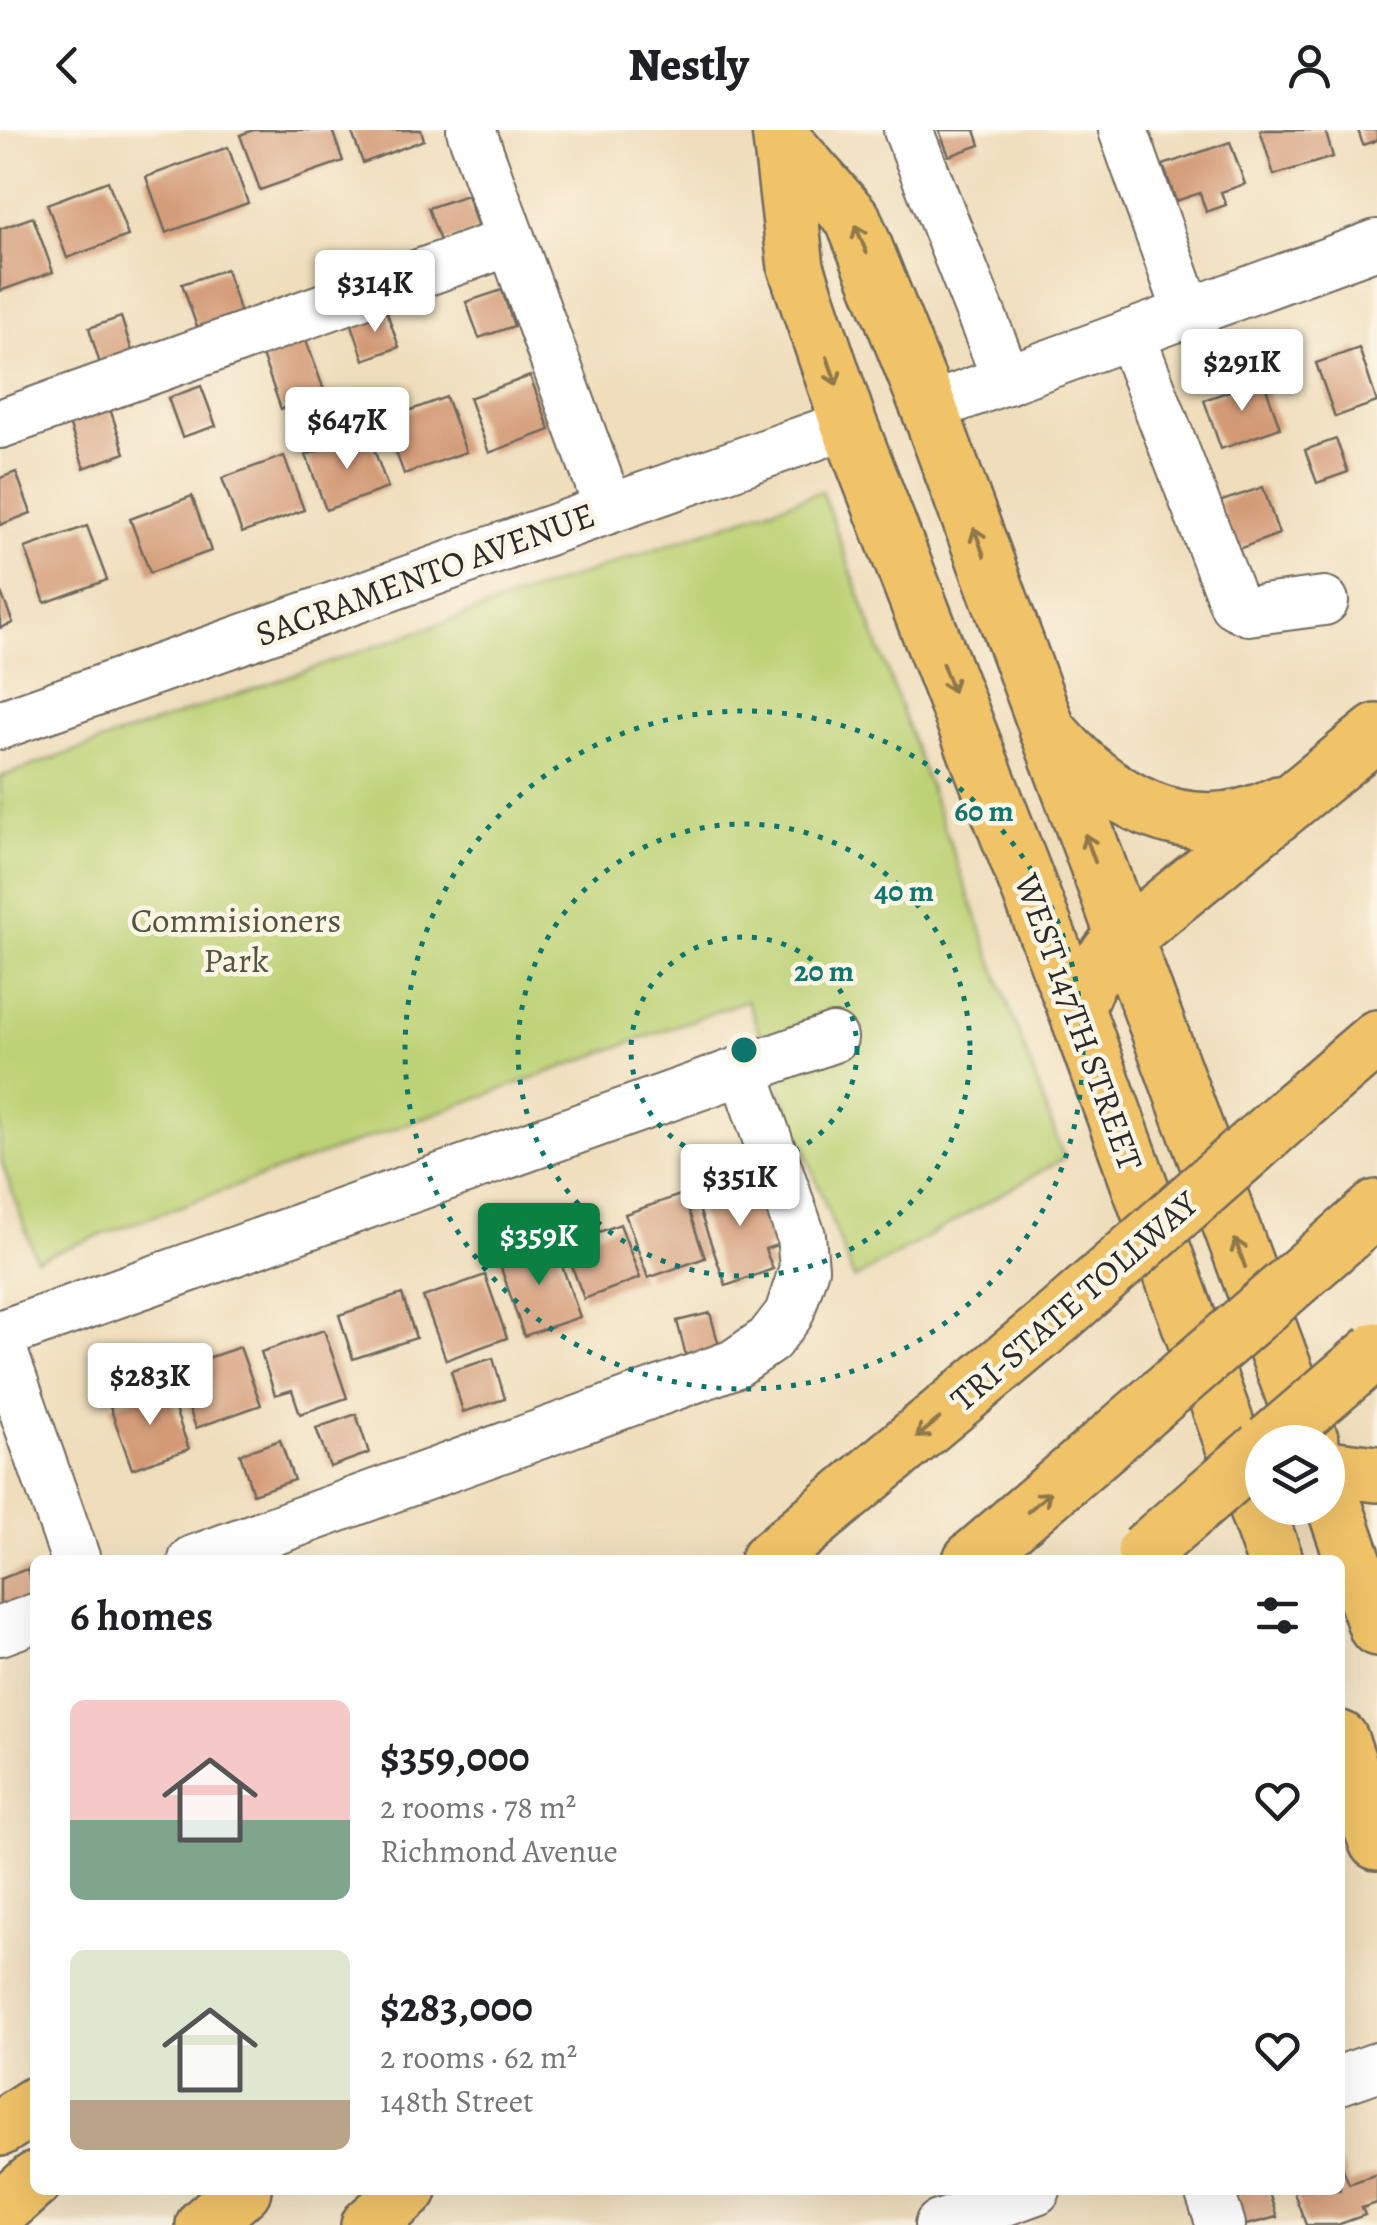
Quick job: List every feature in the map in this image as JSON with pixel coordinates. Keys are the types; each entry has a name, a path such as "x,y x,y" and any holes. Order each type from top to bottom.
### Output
{"main road":[{"name":"WEST 147TH STREET","path":"781,135 853,219 930,408 1305,1425"},
{"name":"WEST 147TH STREET","path":"781,135 796,267 850,424 1076,1009 1248,1425"},
{"path":"1047,729 1093,778 1157,813 1194,820 1231,819 1266,810 1300,793"},
{"path":"1076,1009 1094,970 1123,939 1377,732"},
{"name":"TRI-STATE TOLLWAY","path":"774,1555 1056,1319 1377,1038"},
{"path":"977,1555 1361,1222"},
{"path":"1288,1425 1377,1350"},
{"path":"1140,1555 1245,1462"},
{"path":"1345,1470 1377,1474"},
{"name":"WEST 147TH STREET","path":"1270,1525 1274,1555"},
{"path":"1341,1525 1377,1628"},
{"path":"1345,1754 1377,1842"},
{"path":"0,2128 30,2108"},
{"path":"0,2211 30,2184"},
{"path":"204,2225 237,2195"},
{"path":"369,2225 403,2195"}],"street":[{"path":"471,130 609,509"},
{"path":"908,130 1007,380"},
{"path":"1122,130 1188,313"},
{"path":"0,424 511,241"},
{"path":"930,408 1377,244"},
{"path":"1130,334 1234,604 1248,612 1324,601"},
{"name":"SACRAMENTO AVENUE","path":"0,725 850,424"},
{"path":"0,1335 834,1038"},
{"path":"207,1555 734,1364 769,1340 789,1314 804,1268 802,1236 744,1072"},
{"path":"0,1344 74,1555"},
{"path":"0,1630 30,1620"},
{"path":"1345,2078 1377,2067"},
{"path":"939,2225 1022,2195"},
{"path":"1211,2195 1222,2225"}],"green space":[{"name":"Commisioners Park","path":"822,491 1064,1158 854,1279 747,1000 36,1259 0,1158 0,777"}],"building":[{"path":"253,130 332,130 343,161 260,190 240,135"},
{"path":"351,130 421,130 424,140 363,163"},
{"path":"939,130 975,130 980,145 949,156"},
{"path":"1260,130 1325,130 1333,157 1274,175"},
{"path":"1358,130 1377,130 1377,140 1363,145"},
{"path":"1230,142 1245,184 1221,192 1226,205 1206,212 1200,193 1176,201 1163,165"},
{"path":"228,147 248,203 166,233 146,177"},
{"path":"108,181 128,236 67,258 47,204"},
{"path":"467,195 479,231 441,244 428,208"},
{"path":"33,217 53,272 0,291 0,229"},
{"path":"226,269 240,312 197,327 182,284"},
{"path":"502,290 514,326 479,338 466,302"},
{"path":"386,310 399,347 364,360 351,322"},
{"path":"121,317 133,354 100,364 89,328"},
{"path":"306,340 325,393 281,409 262,355"},
{"path":"1359,348 1377,402 1335,417 1316,363"},
{"path":"530,376 550,430 489,453 469,398"},
{"path":"1263,379 1280,428 1221,449 1204,400"},
{"path":"201,386 216,426 182,437 168,398"},
{"path":"446,397 466,452 404,474 384,420"},
{"path":"109,406 125,453 84,468 68,420"},
{"path":"368,433 388,488 326,510 306,455"},
{"path":"1336,439 1348,472 1317,483 1305,450"},
{"path":"284,456 304,510 242,533 222,478"},
{"path":"16,472 31,513 0,525 0,478"},
{"path":"1263,487 1279,534 1236,550 1219,502"},
{"path":"192,496 211,551 150,573 130,519"},
{"path":"87,526 107,580 45,603 25,548"},
{"path":"0,590 13,623 0,628"},
{"path":"759,1176 783,1243 765,1249 773,1269 726,1286 695,1198"},
{"path":"683,1194 705,1258 648,1278 625,1214"},
{"path":"620,1224 640,1278 584,1299 564,1245"},
{"path":"553,1240 580,1317 524,1336 498,1259"},
{"path":"485,1275 507,1338 446,1360 423,1297"},
{"path":"402,1294 416,1338 353,1359 339,1315"},
{"path":"710,1313 721,1353 687,1360 677,1321"},
{"path":"324,1330 347,1398 300,1414 292,1390 275,1395 261,1352"},
{"path":"240,1347 261,1405 196,1428 175,1369"},
{"path":"493,1358 505,1399 463,1412 451,1371"},
{"path":"167,1387 189,1449 132,1469 110,1407"},
{"path":"356,1414 369,1453 330,1467 316,1428"},
{"path":"280,1440 294,1480 253,1494 240,1454"},
{"path":"27,1569 30,1604 0,1614 0,1579"},
{"path":"1345,2174 1349,2184 1377,2174 1377,2203 1362,2208 1365,2215 1337,2225 1306,2225 1295,2195 1345,2195"},
{"path":"1236,2195 1270,2195 1277,2217 1246,2225"}]}
